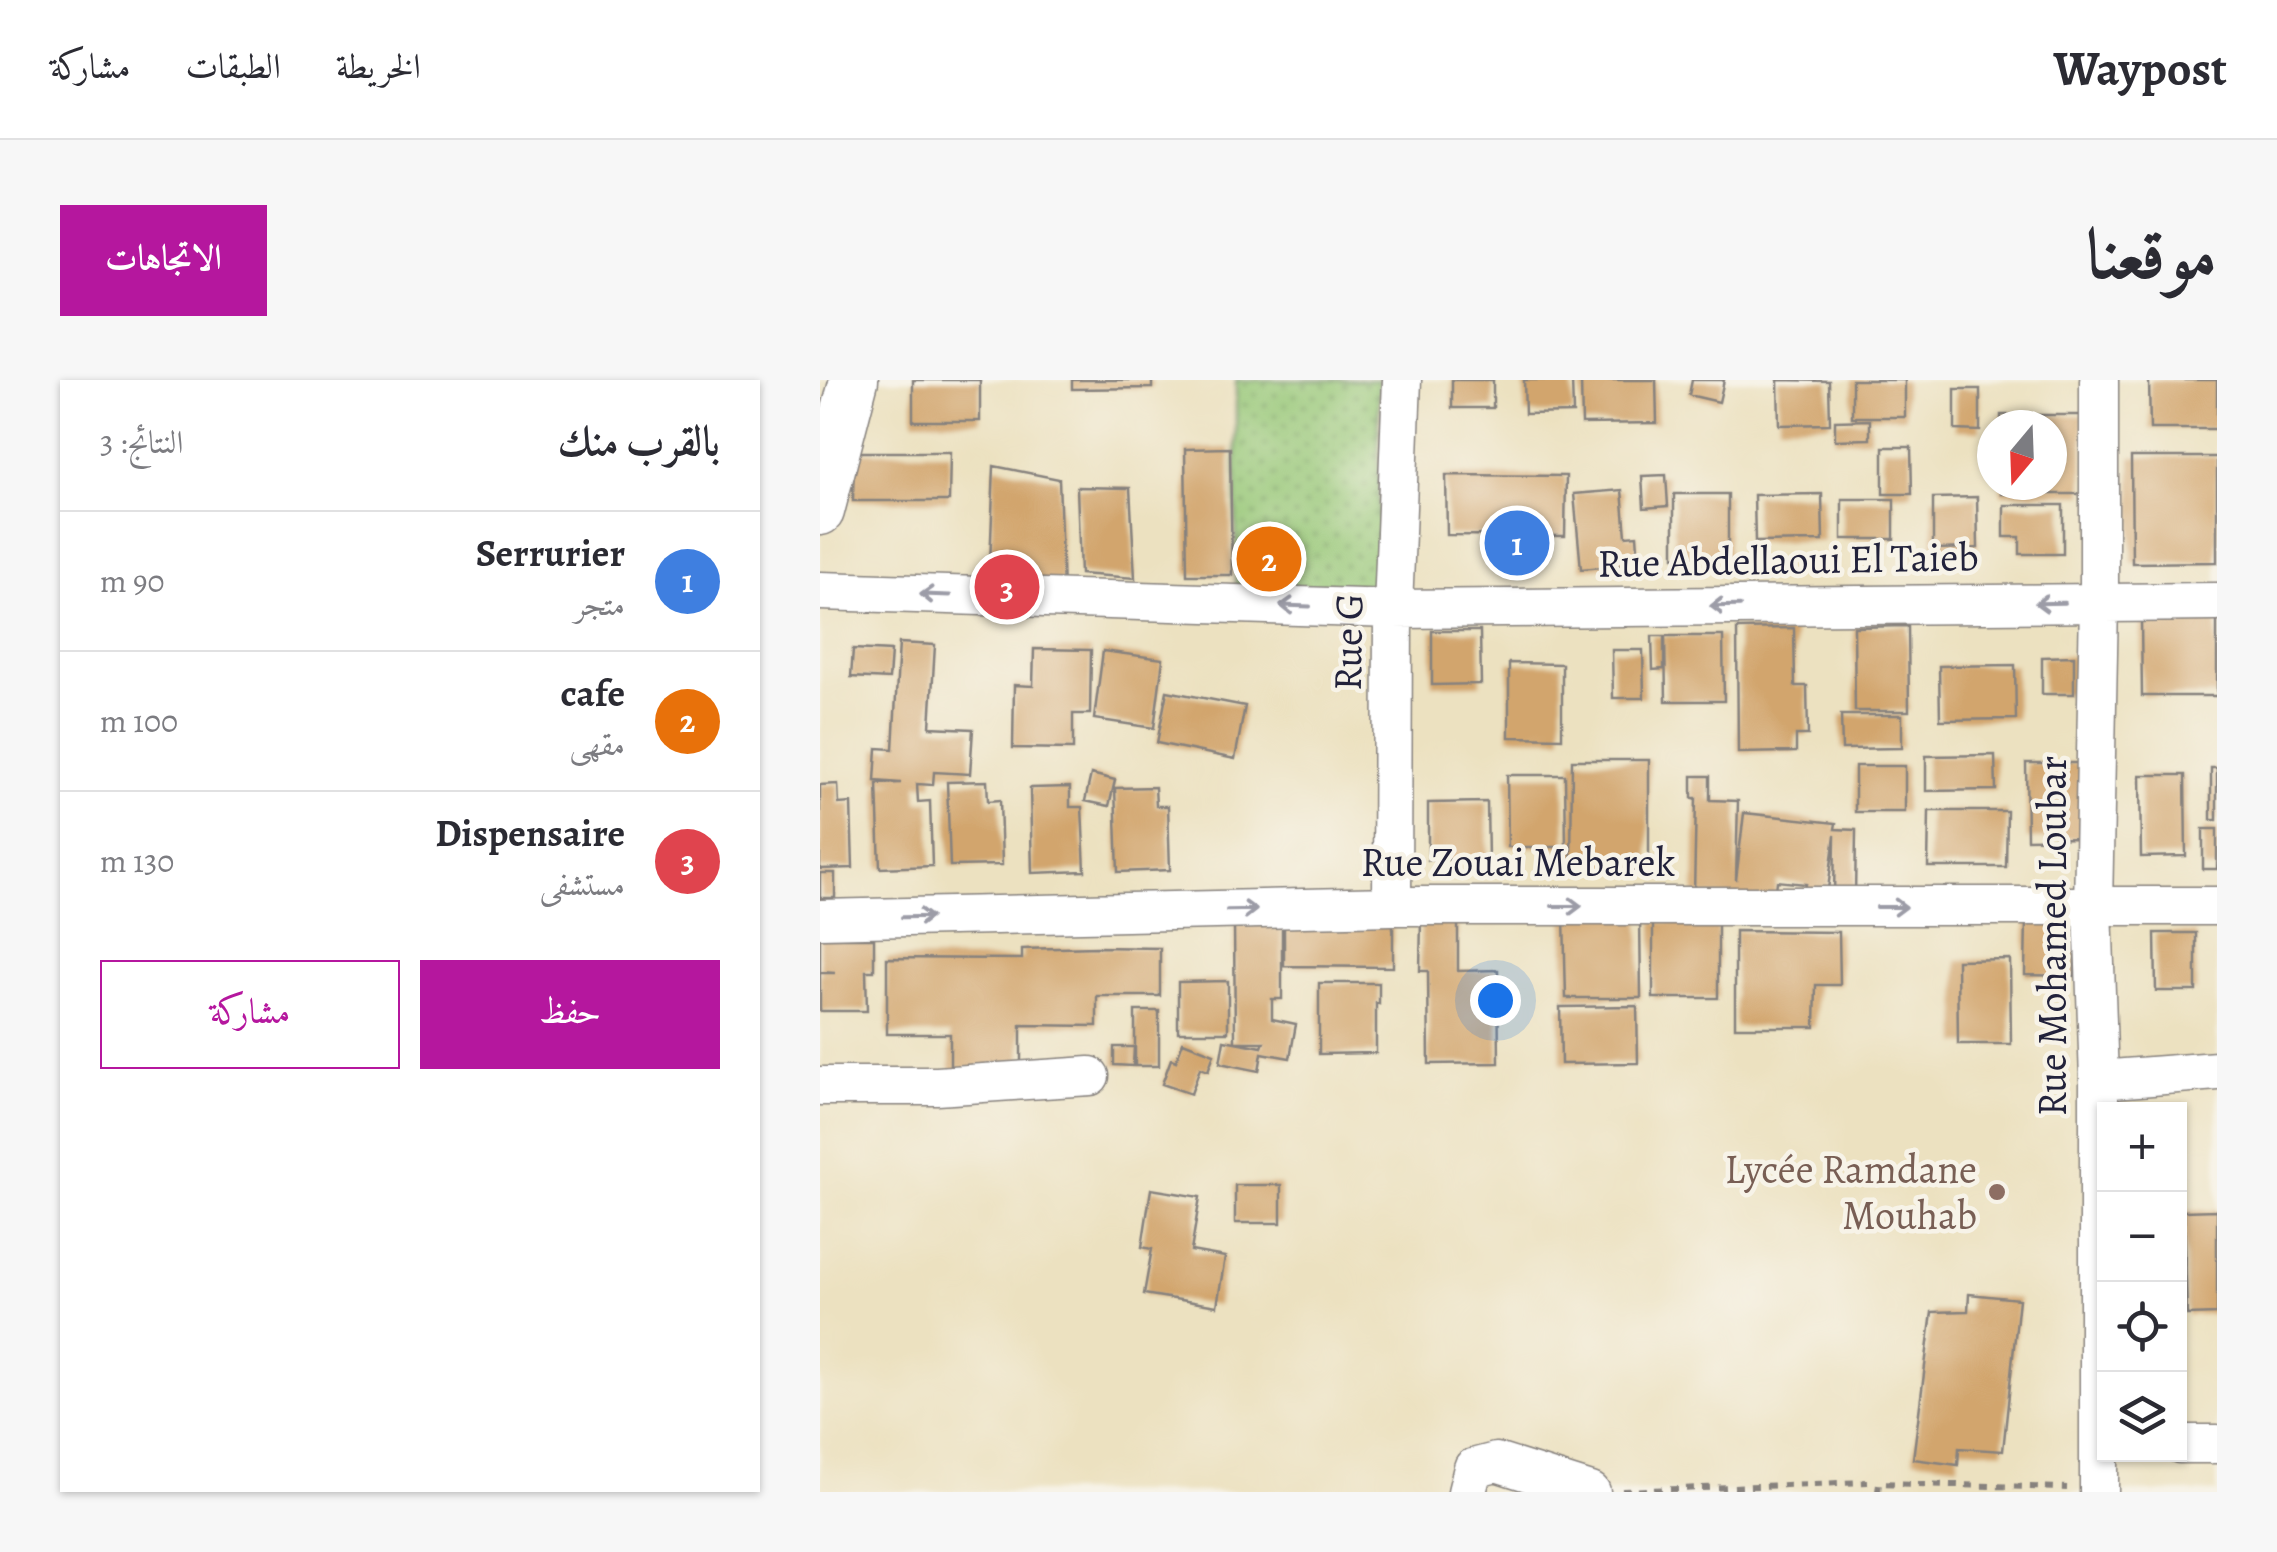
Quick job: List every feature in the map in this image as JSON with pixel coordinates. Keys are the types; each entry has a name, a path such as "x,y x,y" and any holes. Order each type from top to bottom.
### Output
{"main road":[{"path":"820,511 854,380"}],"street":[{"name":"Rue G","path":"1392,906 1393,610 1402,380"},
{"name":"Rue Mohamed Loubar","path":"2100,380 2093,907 2099,1080 2101,1372"},
{"name":"Rue Abdellaoui El Taieb","path":"820,591 1393,610 2217,602"},
{"name":"Rue Zouai Mebarek","path":"820,920 1392,906 2217,906"},
{"path":"2099,1080 2217,1071"},
{"path":"820,1086 938,1086 1090,1076"},
{"path":"2187,1444 2217,1444"},
{"path":"1467,1492 1473,1468 1496,1462 1591,1492"},
{"name":"Rue Mohamed Loubar","path":"2099,1492 2100,1462"}],"path":[{"path":"1605,1492 1868,1482"},
{"path":"1878,1492 1878,1483 2075,1488 2075,1492"}],"green space":[{"path":"1236,380 1379,380 1379,604 1236,597"}],"building":[{"path":"913,380 980,380 980,421 913,421"},
{"path":"1072,380 1152,380 1152,388 1072,389"},
{"path":"1452,380 1493,380 1493,408 1452,408"},
{"path":"1524,380 1572,380 1573,413 1525,414"},
{"path":"1581,380 1656,380 1657,423 1582,424"},
{"path":"1692,380 1724,380 1719,402 1689,395"},
{"path":"1778,380 1829,381 1830,424 1779,425"},
{"path":"1852,380 1905,380 1905,417 1852,417"},
{"path":"2149,380 2217,380 2217,429 2150,429"},
{"path":"1955,389 1980,389 1977,431 1955,430"},
{"path":"2067,415 2083,415 2083,494 2067,494"},
{"path":"1870,420 1870,439 1835,440 1835,421"},
{"path":"1883,447 1911,447 1912,494 1883,494"},
{"path":"1230,448 1232,575 1187,575 1185,449"},
{"path":"854,452 950,452 949,501 853,501"},
{"path":"2131,457 2217,457 2217,562 2132,563"},
{"path":"994,466 1059,479 1063,591 989,588"},
{"path":"1446,475 1566,476 1565,536 1447,535"},
{"path":"1666,475 1668,506 1644,508 1642,476"},
{"path":"1077,487 1130,488 1135,578 1080,574"},
{"path":"1622,490 1626,536 1637,535 1639,564 1581,569 1574,494"},
{"path":"1674,494 1728,494 1728,557 1674,557"},
{"path":"1822,494 1823,541 1755,542 1754,495"},
{"path":"1977,497 1978,548 1933,549 1933,498"},
{"path":"1842,499 1894,499 1894,539 1842,539"},
{"path":"2004,505 2063,505 2063,554 2020,554 2020,537 2004,537"},
{"path":"2217,619 2217,696 2142,696 2141,620"},
{"path":"1908,626 1909,711 1855,711 1854,627"},
{"path":"1794,628 1795,686 1807,686 1808,735 1796,735 1796,752 1738,753 1737,629"},
{"path":"1432,631 1480,631 1481,684 1432,685"},
{"path":"1652,636 1664,636 1664,669 1653,670"},
{"path":"1665,636 1723,636 1724,701 1666,701"},
{"path":"899,643 935,645 930,727 973,729 970,774 934,772 933,785 917,784 918,802 930,801 932,866 880,868 877,784 901,783 875,781 877,748 893,749"},
{"path":"853,649 891,651 889,679 851,677"},
{"path":"1034,649 1091,650 1090,714 1073,714 1073,749 1013,748 1014,685 1033,686"},
{"path":"1612,650 1643,650 1644,698 1613,698"},
{"path":"1103,651 1163,659 1154,728 1094,719"},
{"path":"2074,656 2074,694 2042,694 2042,657"},
{"path":"1509,663 1562,664 1562,738 1509,737"},
{"path":"2015,665 2016,719 1940,720 1939,666"},
{"path":"1167,691 1245,706 1235,759 1157,743"},
{"path":"1841,715 1902,715 1902,748 1842,749"},
{"path":"1995,755 1996,790 1926,791 1926,756"},
{"path":"1572,760 1649,760 1649,872 1571,871"},
{"path":"2026,763 2082,763 2083,838 2027,839"},
{"path":"1855,766 1905,766 1905,812 1855,812"},
{"path":"2211,768 2217,768 2217,820 2211,820"},
{"path":"1091,774 1115,780 1109,806 1085,801"},
{"path":"1507,775 1565,775 1566,847 1508,847"},
{"path":"2140,775 2185,775 2186,856 2141,857"},
{"path":"1692,776 1710,776 1710,800 1738,801 1736,880 1744,813 1836,823 1835,829 1856,830 1855,899 1834,898 1835,835 1827,897 1804,894 1806,884 1777,881 1775,899 1694,895 1696,798 1692,798"},
{"path":"987,781 988,801 1000,800 1002,865 950,866 947,782"},
{"path":"838,784 839,804 851,803 853,868 820,869 820,785"},
{"path":"1070,787 1070,807 1082,807 1085,871 1032,873 1030,788"},
{"path":"1155,787 1156,806 1168,806 1170,870 1118,872 1115,788"},
{"path":"1487,802 1488,859 1428,860 1428,803"},
{"path":"1929,811 2007,811 2006,867 1928,867"},
{"path":"2203,829 2217,829 2217,869 2203,869"},
{"path":"820,873 835,873 835,898 820,898"},
{"path":"1640,915 1641,998 1566,998 1564,916"},
{"path":"1421,917 1458,918 1458,971 1498,970 1499,1063 1429,1064 1428,971 1420,971"},
{"path":"2026,918 2075,918 2075,976 2025,975"},
{"path":"1284,920 1393,920 1393,967 1284,966"},
{"path":"1653,922 1718,922 1718,998 1653,998"},
{"path":"1234,923 1282,923 1282,999 1272,999 1272,1019 1296,1024 1290,1058 1262,1053 1259,1071 1220,1063 1224,1040 1262,1047 1264,1042 1235,1042"},
{"path":"1735,931 1839,932 1840,985 1816,985 1815,1027 1735,1027"},
{"path":"2155,933 2196,933 2196,991 2156,991"},
{"path":"820,938 874,938 874,971 866,971 867,1011 820,1011 820,973 835,973 820,972"},
{"path":"1160,948 1160,996 1097,996 1097,1026 1021,1025 1021,1074 950,1074 950,1034 887,1034 887,958 1022,959 1022,949"},
{"path":"2010,959 2011,1044 1958,1044 1957,960"},
{"path":"1228,981 1228,1032 1178,1032 1178,982"},
{"path":"1319,983 1379,983 1376,1053 1319,1054"},
{"path":"1637,1006 1638,1063 1561,1064 1560,1007"},
{"path":"1135,1011 1159,1011 1159,1066 1135,1066"},
{"path":"1183,1042 1214,1054 1208,1071 1200,1068 1191,1094 1162,1084 1171,1059 1176,1061"},
{"path":"1114,1047 1134,1047 1133,1066 1114,1065"},
{"path":"1235,1185 1281,1185 1281,1223 1235,1223"},
{"path":"1151,1189 1200,1197 1191,1251 1225,1257 1217,1306 1144,1294 1152,1249 1142,1247"},
{"path":"2217,1210 2217,1314 2187,1315 2187,1211"},
{"path":"1969,1294 2019,1299 2003,1451 1959,1448 1958,1465 1913,1459 1932,1312 1968,1311"}],"place":[{"name":"Serrurier","path":"1517,543"},
{"name":"cafe","path":"1269,559"},
{"name":"Dispensaire","path":"1007,587"},
{"name":"Lycée Ramdane Mouhab","path":"1997,1192"}]}
